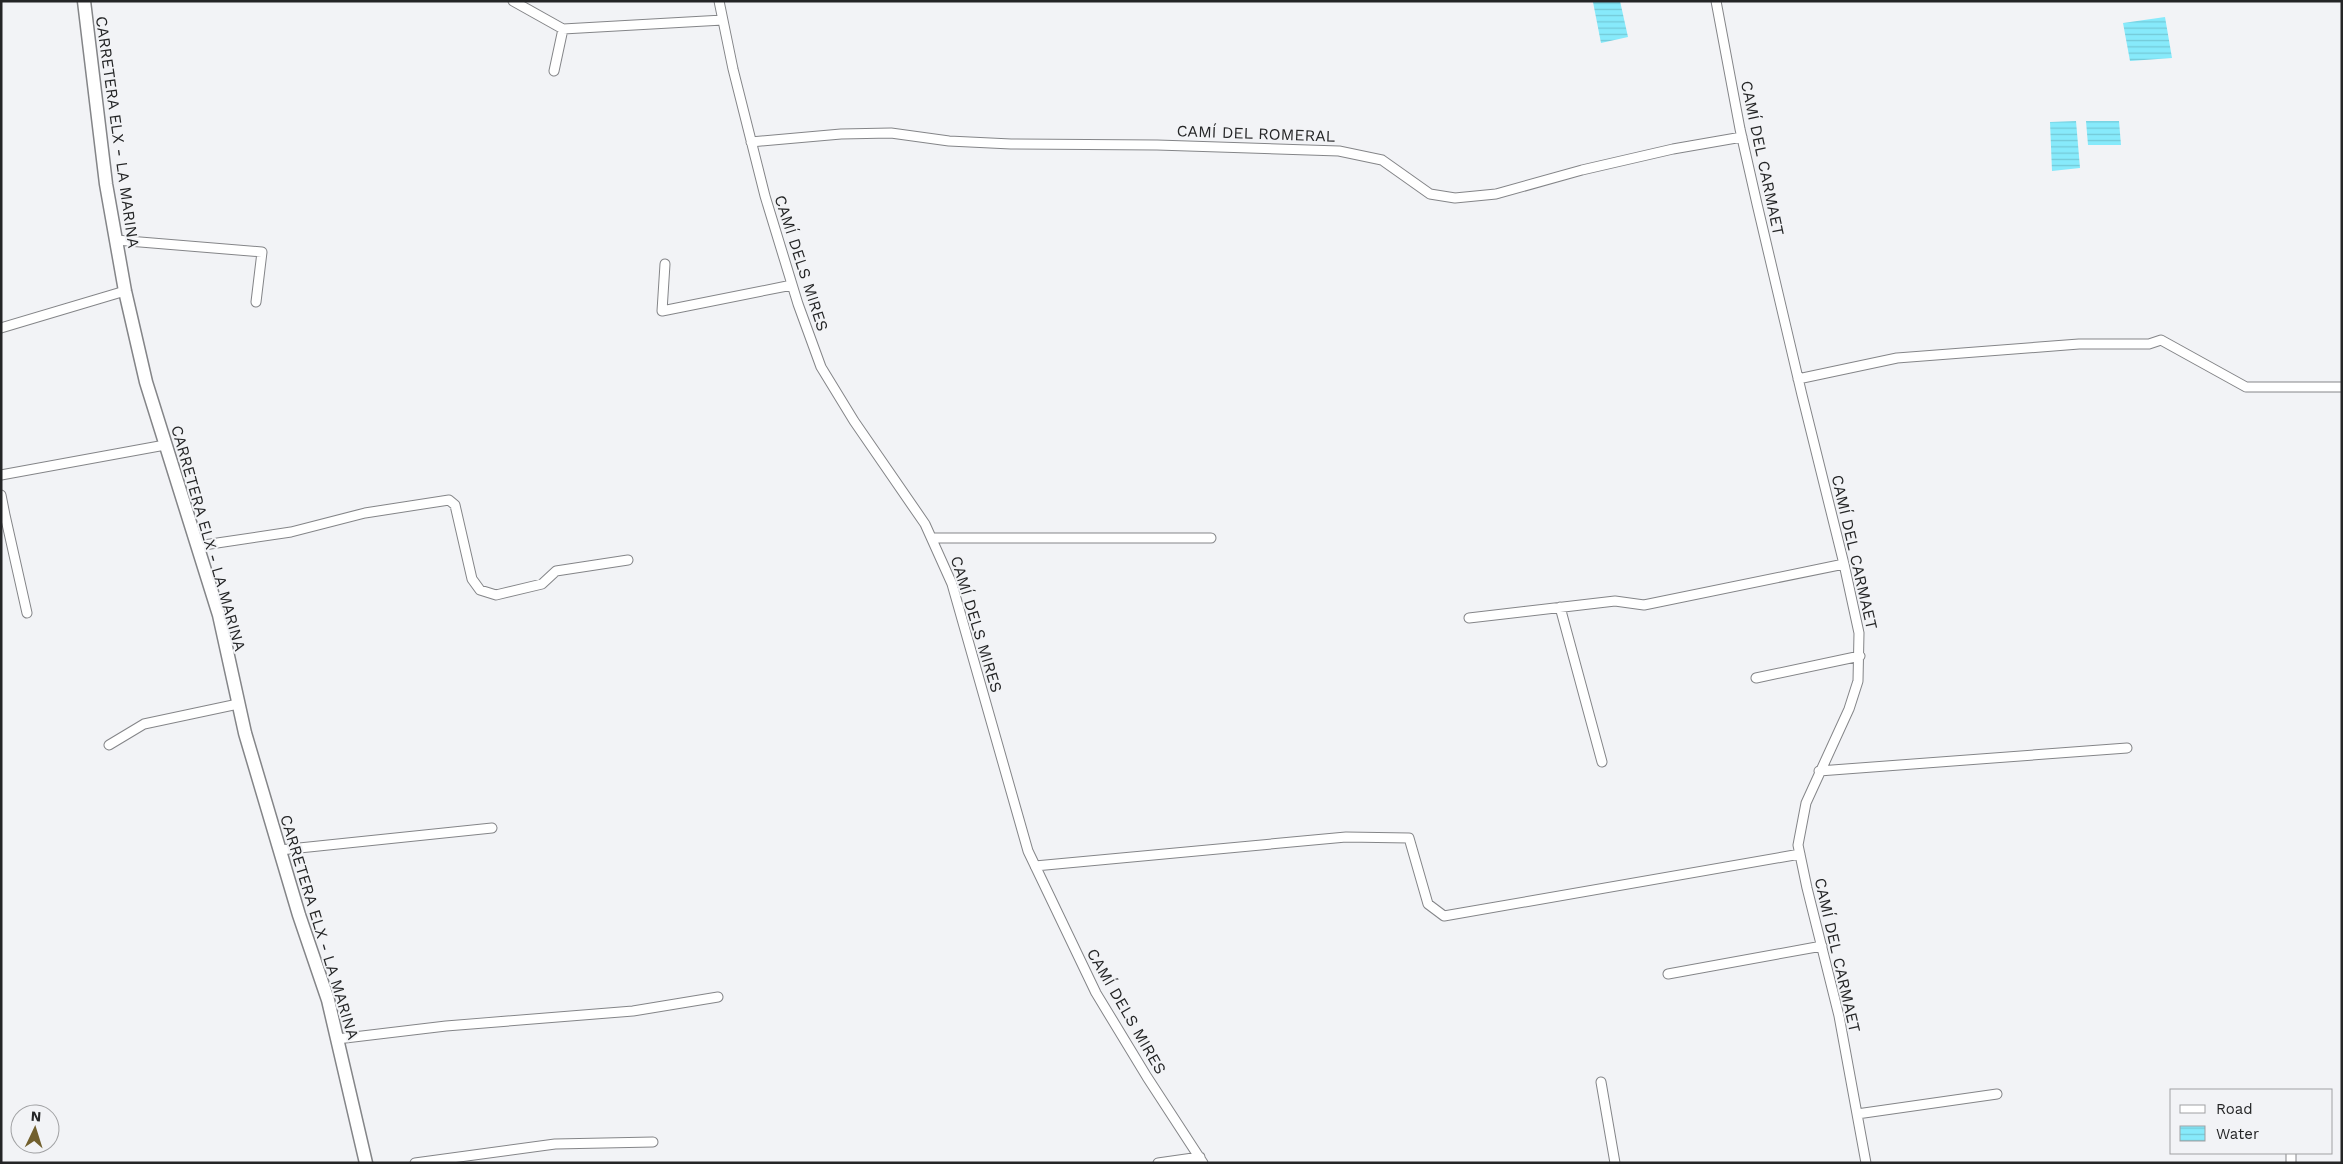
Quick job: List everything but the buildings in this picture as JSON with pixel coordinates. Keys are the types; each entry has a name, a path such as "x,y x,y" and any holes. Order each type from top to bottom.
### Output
{"main road":[{"name":"CARRETERA ELX - LA MARINA","path":"84,1 106,184 125,291 146,382 219,615 245,733 328,1000 366,1163"}],"street":[{"path":"513,1 562,29 723,20"},
{"name":"CAMÍ DELS MIRES","path":"719,1 751,142 792,285 821,367 854,421 925,524 932,538 952,584 1028,851 1096,993 1147,1077 1202,1160"},
{"name":"CAMÍ DEL CARMAET","path":"1716,1 1742,137 1859,632 1858,681 1849,709 1806,803 1798,845 1839,1016 1866,1163"},
{"path":"554,71 562,29"},
{"name":"CAMÍ DEL ROMERAL","path":"751,142 841,134 891,133 949,141 1011,144 1157,145 1340,151 1382,160 1430,194 1454,198 1496,194 1673,149 1742,137"},
{"path":"116,240 262,252 256,302"},
{"path":"665,264 662,311 792,285"},
{"path":"1,328 125,291"},
{"path":"1798,380 1897,358 2079,344 2149,344 2161,340 2246,387 2342,387"},
{"path":"1,475 165,445"},
{"path":"1,495 3,515 27,613"},
{"path":"197,546 291,532 365,513 448,500 455,506 472,579 480,590 496,595 542,584 556,571 628,560"},
{"path":"932,538 1211,538"},
{"path":"1469,618 1615,601 1644,605 1844,564"},
{"path":"1560,607 1602,762"},
{"path":"1756,678 1860,656"},
{"path":"109,745 144,724 238,704"},
{"path":"1820,771 2127,748"},
{"path":"280,850 492,828"},
{"path":"1035,866 1346,837 1409,838 1428,904 1444,916 1800,854"},
{"path":"1668,974 1822,946"},
{"path":"338,1039 446,1026 634,1011 718,997"},
{"path":"1601,1082 1615,1163"},
{"path":"1857,1114 1997,1094"},
{"path":"415,1163 555,1144 654,1142"},
{"path":"1158,1163 1202,1160"}],"water":[{"path":"1620,1 1628,37 1601,43 1593,2"},
{"path":"2165,17 2172,58 2130,61 2123,23"},
{"path":"2076,121 2080,168 2052,171 2050,122"},
{"path":"2086,121 2119,121 2121,145 2088,145"}]}
